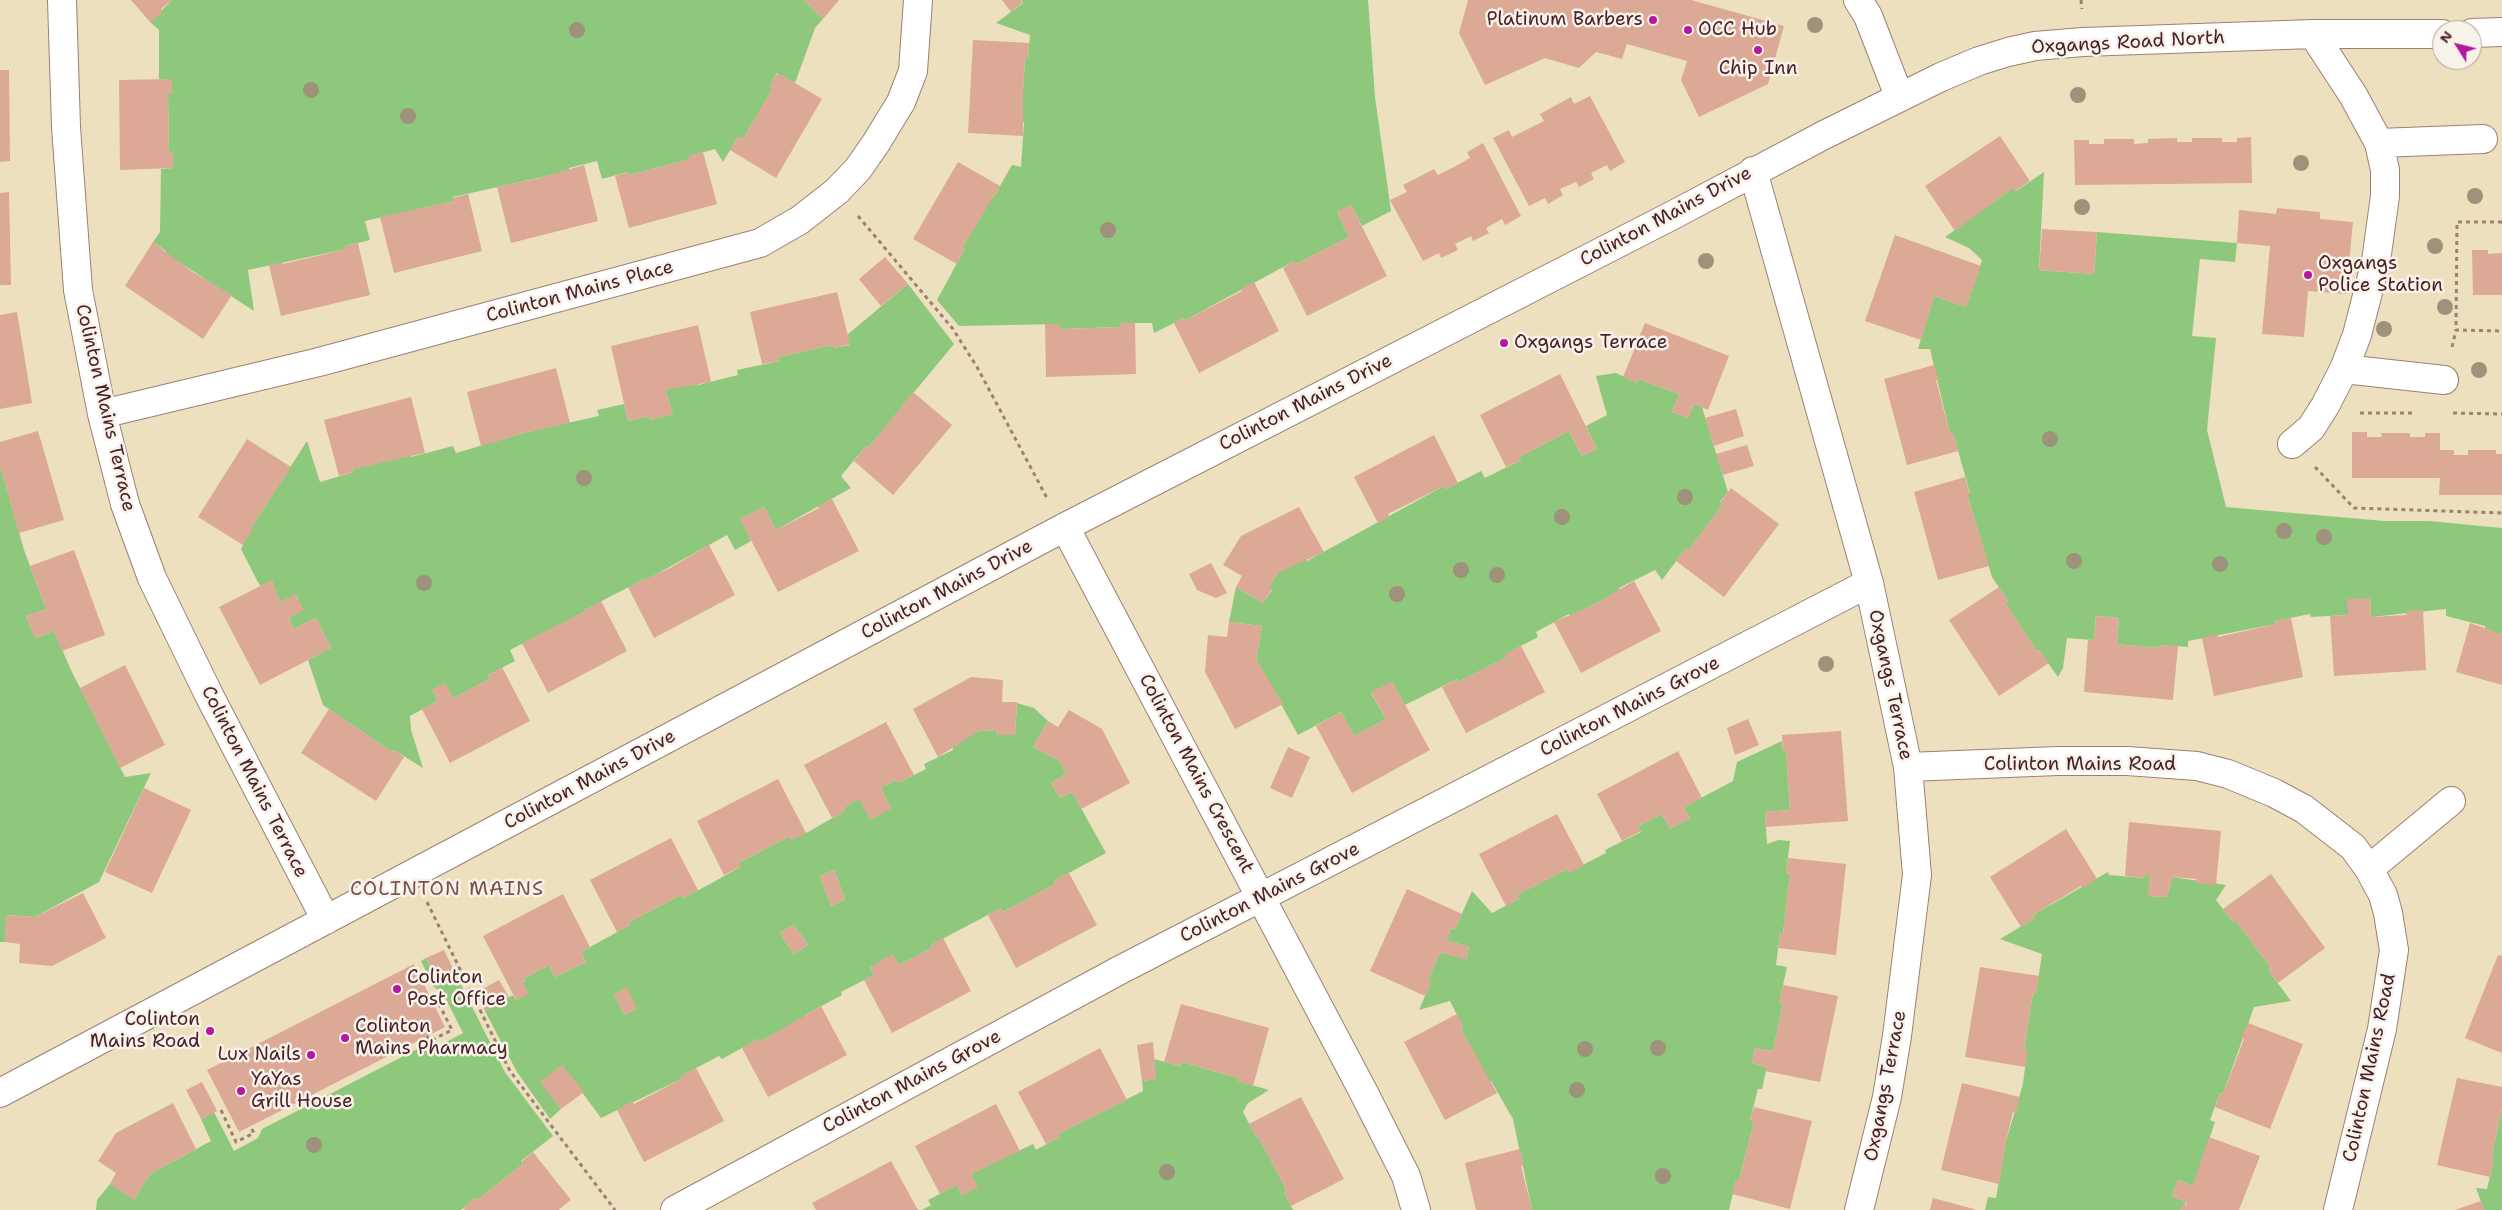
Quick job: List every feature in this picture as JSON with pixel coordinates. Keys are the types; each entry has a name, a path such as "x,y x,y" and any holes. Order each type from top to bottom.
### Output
{"street":[{"name":"Colinton Mains Terrace","path":"62,0 66,127 78,290 102,414 125,504 152,578 210,697 326,920"},
{"name":"Colinton Mains Place","path":"102,414 319,362 741,250 760,243 800,220 837,191 858,169 901,102 913,71 918,0"},
{"path":"1858,0 1868,16 1899,96"},
{"path":"2482,33 2502,32"},
{"path":"2292,444 2311,428 2344,369 2356,336 2376,261 2385,196 2385,170 2379,143 2353,95 2313,34"},
{"name":"Oxgangs Road North","path":"1899,96 1979,61 2035,46 2083,42 2313,34 2432,34"},
{"name":"Colinton Mains Drive","path":"0,1093 1065,527 1676,214 1899,96"},
{"path":"2379,143 2483,139"},
{"name":"Oxgangs Terrace","path":"1753,172 1869,583 1908,767 1917,875 1897,1036 1887,1097 1859,1210"},
{"path":"2344,369 2444,380"},
{"name":"Colinton Mains Crescent","path":"1065,527 1406,1176 1416,1210"},
{"name":"Colinton Mains Grove","path":"675,1210 1120,970 1869,583"},
{"name":"Colinton Mains Road","path":"1908,767 2068,761 2127,761 2197,766 2228,774 2304,809 2353,847 2369,869 2383,895 2394,950 2382,1029 2338,1210"},
{"path":"2369,869 2451,801"}],"path":[{"path":"837,191 953,329 977,367 1038,483 1065,527"},
{"path":"2502,222 2458,222 2456,330 2502,330"},
{"path":"2292,444 2354,508 2502,513"},
{"path":"413,874 510,1071 615,1210"},
{"path":"427,1036 430,1041 452,1030 438,1002"},
{"path":"221,1110 236,1142 254,1133 250,1126"}],"green space":[{"path":"172,0 804,0 823,19 815,28 795,83 777,73 770,86 773,88 743,139 738,137 723,162 715,149 689,156 690,159 630,175 628,172 602,179 597,161 569,168 569,171 453,197 454,201 365,221 370,240 345,246 346,249 248,270 254,311 165,253 166,251 153,242 160,232 161,169 173,168 173,153 169,152 168,94 172,93 172,80 159,79 159,30 150,22"},
{"path":"1022,0 1368,0 1375,97 1391,211 1362,226 1351,205 1337,212 1349,237 1296,264 1294,261 1186,320 1184,318 1154,333 1152,323 1121,323 1120,327 1060,329 1060,324 959,326 937,300 964,250 962,248 991,197 993,198 1012,165 1021,167 1024,122 1021,121 1025,58 1028,58 1030,35 996,23 1023,3"},
{"path":"2044,172 2039,270 2094,274 2097,232 2237,243 2235,262 2200,259 2192,336 2216,338 2207,430 2226,507 2384,521 2429,521 2502,528 2502,634 2485,630 2485,626 2446,616 2446,609 2371,617 2370,598 2348,615 2311,617 2310,614 2275,621 2276,624 2188,641 2188,647 2160,645 2159,648 2117,644 2119,618 2096,616 2094,640 2067,638 2063,668 2058,677 2039,650 2037,651 2005,603 2008,601 1992,577 1967,494 1970,493 1953,433 1950,434 1930,349 1918,349 1934,296 1966,307 1982,260 1969,248 1945,237 2013,188 2016,191"},
{"path":"908,284 954,344 868,448 866,446 841,476 851,488 776,530 764,507 741,519 751,541 735,550 727,535 646,580 613,595 510,650 515,661 488,675 490,679 453,698 445,684 432,690 438,701 410,716 411,730 423,768 394,750 392,752 323,705 308,660 331,648 316,618 294,629 288,618 303,610 296,595 280,602 272,581 260,586 241,549 251,528 307,441 320,482 354,472 353,469 453,446 456,453 527,432 599,416 597,410 624,404 628,421 649,416 650,420 673,414 665,390 697,382 698,385 738,375 737,370 779,361 778,357 833,345 834,348 849,345 847,335"},
{"path":"1616,373 1637,383 1639,379 1679,394 1672,412 1688,418 1694,404 1702,407 1728,492 1720,502 1723,504 1689,550 1686,548 1662,580 1655,570 1619,588 1620,591 1571,617 1569,614 1536,632 1538,637 1506,654 1507,657 1458,682 1457,679 1405,705 1392,682 1371,693 1386,719 1354,736 1341,712 1298,735 1256,659 1262,626 1229,622 1236,587 1263,603 1272,590 1269,587 1278,573 1305,558 1307,561 1444,486 1446,489 1481,471 1485,478 1521,460 1519,457 1569,431 1582,456 1597,449 1586,426 1607,415 1596,376"},
{"path":"0,465 24,550 46,609 26,616 35,638 54,631 71,670 125,777 151,773 99,882 35,917 7,915 5,942 0,942"},
{"path":"1017,703 1034,708 1048,721 1033,747 1060,761 1066,774 1051,783 1060,798 1072,792 1106,853 1054,881 1055,884 1003,912 1001,908 931,945 932,948 899,965 893,955 870,967 874,975 841,992 842,995 805,1015 805,1017 760,1042 758,1039 722,1059 719,1056 681,1076 681,1079 601,1118 562,1065 541,1082 561,1109 550,1119 517,1072 485,1011 513,995 516,1000 528,994 522,982 525,981 524,978 549,965 555,977 586,962 581,952 630,925 629,922 681,895 683,898 710,884 740,867 738,863 789,837 806,833 845,811 844,807 859,799 891,809 881,788 896,780 898,783 926,769 924,764 953,750 952,746 979,731 996,730 997,735 1015,735","holes":["834,870 845,899 831,906 820,876","794,925 808,945 794,954 780,933","627,988 636,1009 624,1015 614,994"]},
{"path":"1782,741 1783,752 1786,752 1790,810 1765,812 1767,844 1778,840 1790,841 1786,873 1790,874 1783,933 1780,933 1776,965 1787,967 1779,1003 1783,1004 1773,1051 1755,1048 1752,1063 1767,1067 1762,1089 1758,1089 1750,1120 1754,1122 1729,1210 1532,1210 1513,1119 1491,1081 1489,1082 1461,1029 1463,1027 1450,1001 1419,1010 1431,982 1428,980 1440,952 1466,959 1469,947 1446,940 1451,928 1455,929 1472,891 1492,913 1519,899 1517,895 1567,869 1569,872 1606,853 1605,850 1641,832 1638,826 1662,814 1670,829 1690,818 1684,807 1733,781 1737,762"},
{"path":"2108,872 2109,875 2144,878 2145,875 2150,875 2149,896 2167,897 2172,877 2226,885 2216,900 2233,922 2236,921 2271,968 2268,970 2291,1001 2254,1007 2223,1094 2220,1093 2210,1120 2215,1122 2193,1186 2178,1180 2172,1196 2187,1202 2180,1210 1985,1210 1988,1197 1996,1198 2006,1141 2023,1084 2027,1050 2024,1050 2033,993 2036,993 2042,954 2000,939 2035,918 2033,915"},
{"path":"426,958 440,985 457,977 505,1072 553,1136 521,1161 523,1164 477,1200 475,1198 461,1210 96,1210 97,1200 110,1184 134,1199 150,1174 211,1141 201,1119 214,1112 234,1151 258,1138 262,1129 425,1045 435,1048 463,1033 444,995 433,986 421,961"},
{"path":"1154,1059 1180,1066 1182,1062 1238,1078 1238,1081 1269,1090 1248,1103 1243,1112 1287,1191 1284,1192 1293,1210 922,1210 931,1205 928,1200 957,1185 962,1196 977,1187 971,1174 1033,1144 1036,1150 1059,1137 1058,1134 1143,1091 1142,1081 1156,1079"},
{"path":"2502,1108 2502,1210 2484,1210 2476,1188 2487,1189 2494,1159 2491,1158"}],"building":[{"path":"131,0 172,0 161,9 163,12 150,22"},
{"path":"804,0 839,0 823,19"},
{"path":"1002,0 1021,0 1023,2 1011,12"},
{"path":"1468,0 1691,0 1784,26 1768,84 1699,117 1681,80 1687,61 1627,44 1622,59 1596,52 1579,68 1545,58 1485,85 1459,33"},
{"path":"973,40 1029,43 1028,58 1025,58 1023,136 968,133"},
{"path":"0,70 9,70 10,161 0,162"},
{"path":"778,73 822,99 776,178 730,150 739,136 743,139 773,88 769,86"},
{"path":"172,79 172,94 168,94 169,152 173,152 173,168 120,170 119,80"},
{"path":"1590,96 1625,162 1610,171 1607,165 1591,173 1594,179 1579,187 1576,182 1560,189 1563,195 1548,204 1545,198 1529,206 1493,138 1509,130 1512,137 1544,121 1540,114 1571,97 1574,104"},
{"path":"2000,136 2030,181 2015,191 2013,188 1955,231 1925,186"},
{"path":"2251,137 2252,183 2075,185 2074,140 2089,140 2089,144 2104,144 2104,139 2134,139 2134,144 2148,143 2148,139 2177,138 2177,142 2192,142 2192,138 2222,138 2222,142 2237,142 2237,138"},
{"path":"1483,143 1521,216 1505,225 1502,219 1486,228 1489,233 1473,241 1471,236 1455,244 1458,250 1441,258 1439,253 1423,261 1390,200 1407,192 1403,185 1434,169 1438,175 1470,158 1467,152"},
{"path":"703,152 717,204 629,228 615,176 629,172 630,175 690,159 688,156"},
{"path":"958,162 1000,186 962,248 964,250 957,264 913,239"},
{"path":"584,165 598,221 511,243 497,187 540,178"},
{"path":"9,192 11,285 0,285 0,193"},
{"path":"468,194 482,251 394,273 380,217 454,201 453,198"},
{"path":"1351,205 1387,276 1307,316 1283,268 1294,261 1296,264 1349,237 1337,212"},
{"name":"Oxgangs Police Station","path":"2277,208 2320,212 2320,219 2353,222 2346,294 2308,291 2304,337 2262,334 2270,246 2237,243 2239,210 2276,214"},
{"path":"2042,229 2097,232 2094,274 2039,270"},
{"path":"1895,235 1981,266 1966,307 1934,296 1921,340 1865,321"},
{"path":"153,242 191,271 232,295 203,339 125,286"},
{"path":"358,243 370,295 281,316 269,265 283,262 283,264 346,249 345,246"},
{"path":"2472,250 2488,250 2488,254 2502,253 2502,295 2473,295"},
{"path":"885,257 908,284 881,306 859,279"},
{"path":"1254,282 1279,331 1199,373 1174,323 1184,318 1186,320 1242,291 1241,289"},
{"path":"837,292 850,344 834,348 833,345 778,357 779,361 762,364 750,312"},
{"path":"17,312 32,403 0,409 0,315"},
{"path":"1120,323 1135,323 1136,374 1046,377 1045,324 1060,324 1060,329 1120,327"},
{"path":"1645,323 1729,356 1708,410 1694,404 1688,418 1672,412 1679,394 1639,379 1637,383 1623,377"},
{"path":"698,325 711,382 665,390 673,414 650,420 649,416 628,421 611,346"},
{"path":"1934,365 1950,434 1953,433 1958,451 1907,465 1884,379"},
{"path":"556,368 570,423 527,432 481,446 467,392"},
{"path":"1560,374 1597,449 1582,456 1569,431 1519,457 1521,460 1506,467 1480,415"},
{"path":"913,392 952,425 893,495 854,461 866,446 868,448"},
{"path":"411,397 425,453 353,469 354,472 339,476 324,420"},
{"path":"1736,409 1744,436 1714,446 1705,418"},
{"path":"38,431 64,520 19,533 0,465 0,442"},
{"path":"2352,432 2367,432 2367,437 2382,437 2381,433 2410,433 2410,437 2425,437 2425,433 2440,433 2440,450 2454,450 2454,455 2468,455 2468,450 2496,450 2496,454 2502,454 2502,495 2439,495 2440,478 2352,478"},
{"path":"1434,435 1458,483 1446,489 1444,486 1388,514 1390,517 1378,523 1354,477"},
{"path":"247,439 291,467 251,528 253,529 243,545 198,517"},
{"path":"1747,445 1754,466 1723,475 1716,454"},
{"path":"1965,477 1970,494 1967,494 1989,566 1938,580 1914,492"},
{"path":"1731,488 1779,524 1724,597 1676,561 1686,548 1689,550 1723,504 1720,503"},
{"path":"832,499 859,551 778,592 740,519 764,507 776,530 819,508 818,506"},
{"path":"1299,507 1324,552 1278,573 1269,587 1272,589 1263,603 1236,587 1242,576 1223,565 1241,536"},
{"path":"709,545 735,595 654,638 628,587 670,568"},
{"path":"74,550 105,635 62,651 54,631 35,638 26,616 46,609 30,566"},
{"path":"1211,563 1227,593 1216,598 1197,590 1189,574"},
{"path":"272,580 280,602 295,594 304,610 288,618 294,629 316,618 331,648 260,685 219,607"},
{"path":"1634,581 1661,631 1581,673 1554,622 1595,604"},
{"path":"1999,587 2008,601 2005,603 2037,651 2039,650 2049,663 1999,696 1949,620"},
{"path":"2370,598 2371,617 2406,615 2407,611 2423,610 2426,670 2334,676 2330,616 2348,615 2347,599"},
{"path":"601,601 627,651 548,693 522,643 586,611"},
{"path":"2096,616 2119,618 2117,644 2159,648 2160,645 2178,646 2173,700 2084,692 2088,640 2094,640"},
{"path":"2291,618 2303,677 2214,696 2202,638 2218,634 2218,637 2276,624 2275,621"},
{"path":"1229,622 1262,626 1256,659 1283,704 1235,729 1205,672 1208,635 1227,637"},
{"path":"2470,623 2502,634 2502,685 2456,672"},
{"path":"1521,646 1545,692 1466,733 1442,687 1457,679 1458,682 1507,657 1505,654"},
{"path":"125,665 165,745 120,768 80,688"},
{"path":"502,667 530,721 450,763 422,709 438,701 432,690 445,683 453,698 490,679 488,675"},
{"path":"971,677 1003,680 1002,702 1017,702 1015,735 997,735 996,730 979,731 938,757 913,709"},
{"path":"1392,681 1430,750 1352,793 1316,726 1341,712 1354,736 1386,719 1371,692"},
{"path":"329,709 392,752 394,750 404,757 376,801 301,753"},
{"path":"1069,710 1102,729 1130,783 1081,809 1072,792 1060,798 1051,783 1066,774 1060,761 1033,747 1048,721 1058,727"},
{"path":"1748,719 1759,745 1735,755 1727,728"},
{"path":"886,722 914,775 898,783 896,780 881,788 891,809 870,820 859,799 844,807 846,811 832,818 804,765"},
{"path":"1841,731 1848,821 1766,827 1765,812 1790,810 1786,752 1783,752 1782,735"},
{"path":"1288,747 1310,757 1292,798 1270,788"},
{"path":"1678,751 1702,798 1684,807 1690,818 1670,829 1662,814 1638,826 1641,831 1622,841 1597,794"},
{"path":"778,779 806,833 791,840 789,837 738,863 740,867 724,875 697,821"},
{"path":"144,788 191,810 152,893 105,872"},
{"path":"1557,814 1584,865 1569,873 1567,869 1517,895 1519,899 1506,906 1479,854"},
{"path":"2129,822 2221,831 2216,885 2196,883 2196,879 2172,877 2167,897 2148,896 2150,875 2145,875 2145,878 2125,876"},
{"path":"2066,829 2097,879 2083,888 2081,886 2033,915 2035,918 2021,927 1990,877"},
{"path":"671,838 698,890 683,898 681,895 629,922 631,925 617,932 590,880"},
{"path":"1788,858 1846,864 1836,955 1778,948 1780,932 1783,933 1790,874 1786,873"},
{"path":"834,870 845,899 831,906 820,876"},
{"path":"1069,873 1097,925 1016,968 988,915 1001,908 1003,912 1055,884 1053,881"},
{"path":"2271,874 2325,948 2278,983 2268,970 2271,968 2236,921 2233,922 2223,909"},
{"path":"1407,889 1462,914 1455,929 1451,928 1446,940 1469,947 1466,960 1440,952 1428,980 1432,982 1425,996 1370,971"},
{"path":"83,893 106,938 52,966 19,963 20,944 5,942 6,915 35,917"},
{"path":"563,894 590,947 581,952 586,962 555,977 549,965 524,978 525,981 522,982 529,994 516,1000 483,936"},
{"path":"794,925 808,945 794,954 780,933"},
{"path":"943,938 971,991 892,1033 864,980 874,975 870,967 893,954 899,965 932,948 931,945"},
{"path":"444,950 457,977 440,986 426,958"},
{"path":"2498,955 2502,956 2502,1053 2465,1038"},
{"path":"414,964 445,1027 239,1132 207,1070"},
{"path":"1980,967 2039,976 2036,994 2033,993 2024,1050 2028,1050 2025,1067 1965,1057"},
{"path":"499,980 509,997 485,1011 475,993"},
{"path":"1783,985 1838,996 1820,1082 1765,1071 1767,1067 1752,1063 1755,1048 1773,1051 1783,1004 1779,1003"},
{"path":"627,987 637,1009 624,1015 614,994"},
{"path":"1181,1004 1269,1028 1253,1086 1238,1081 1238,1078 1182,1062 1181,1066 1164,1062"},
{"path":"821,1006 847,1055 768,1097 742,1048 758,1039 760,1042"},
{"path":"1457,1014 1463,1027 1461,1029 1497,1093 1445,1120 1404,1042"},
{"path":"2248,1023 2303,1044 2270,1129 2215,1107 2220,1093 2223,1094 2244,1039 2241,1038"},
{"path":"1153,1042 1156,1079 1142,1081 1137,1045"},
{"path":"1100,1048 1127,1100 1058,1134 1060,1137 1046,1144 1018,1092"},
{"path":"562,1065 584,1092 561,1109 540,1082"},
{"path":"696,1068 724,1121 644,1162 617,1110 632,1101 634,1104 681,1079 680,1076"},
{"path":"2457,1078 2502,1087 2502,1108 2491,1158 2494,1159 2490,1177 2437,1165"},
{"path":"202,1082 217,1111 201,1119 186,1090"},
{"path":"1962,1083 2020,1097 2016,1113 2013,1112 2006,1141 1999,1184 1941,1170"},
{"path":"1301,1097 1344,1179 1291,1206 1284,1192 1287,1191 1258,1136 1256,1137 1249,1124"},
{"path":"173,1103 196,1149 150,1174 134,1200 110,1184 116,1173 98,1161 116,1133"},
{"path":"996,1104 1020,1151 971,1174 978,1187 962,1196 957,1185 940,1194 915,1146"},
{"path":"1754,1107 1812,1121 1790,1209 1732,1194 1736,1179 1739,1180 1754,1122 1750,1121"},
{"path":"2209,1137 2260,1156 2239,1210 2180,1210 2183,1204 2186,1205 2187,1202 2172,1196 2178,1180 2193,1186"},
{"path":"1520,1149 1524,1165 1521,1166 1532,1210 1476,1210 1465,1163"},
{"path":"533,1152 571,1200 558,1210 465,1210 463,1208 475,1198 477,1200 523,1164 521,1162"},
{"path":"891,1161 918,1210 816,1210 812,1203"},
{"path":"1933,1198 1974,1209 1974,1210 1930,1210"},
{"path":"2481,1201 2484,1210 2455,1210"}],"place":[{"name":"Platinum Barbers","path":"1653,20"},
{"name":"OCC Hub","path":"1688,30"},
{"name":"Chip Inn","path":"1758,50"},
{"name":"Oxgangs Police Station","path":"2308,275"},
{"name":"Oxgangs Terrace","path":"1504,343"},
{"name":"Colinton Post Office","path":"397,989"},
{"name":"Colinton Mains Road","path":"210,1031"},
{"name":"Colinton Mains Pharmacy","path":"345,1038"},
{"name":"Lux Nails","path":"311,1055"},
{"name":"YaYas Grill House","path":"241,1091"}],"district":[{"name":"COLINTON MAINS","path":"447,890"}]}
